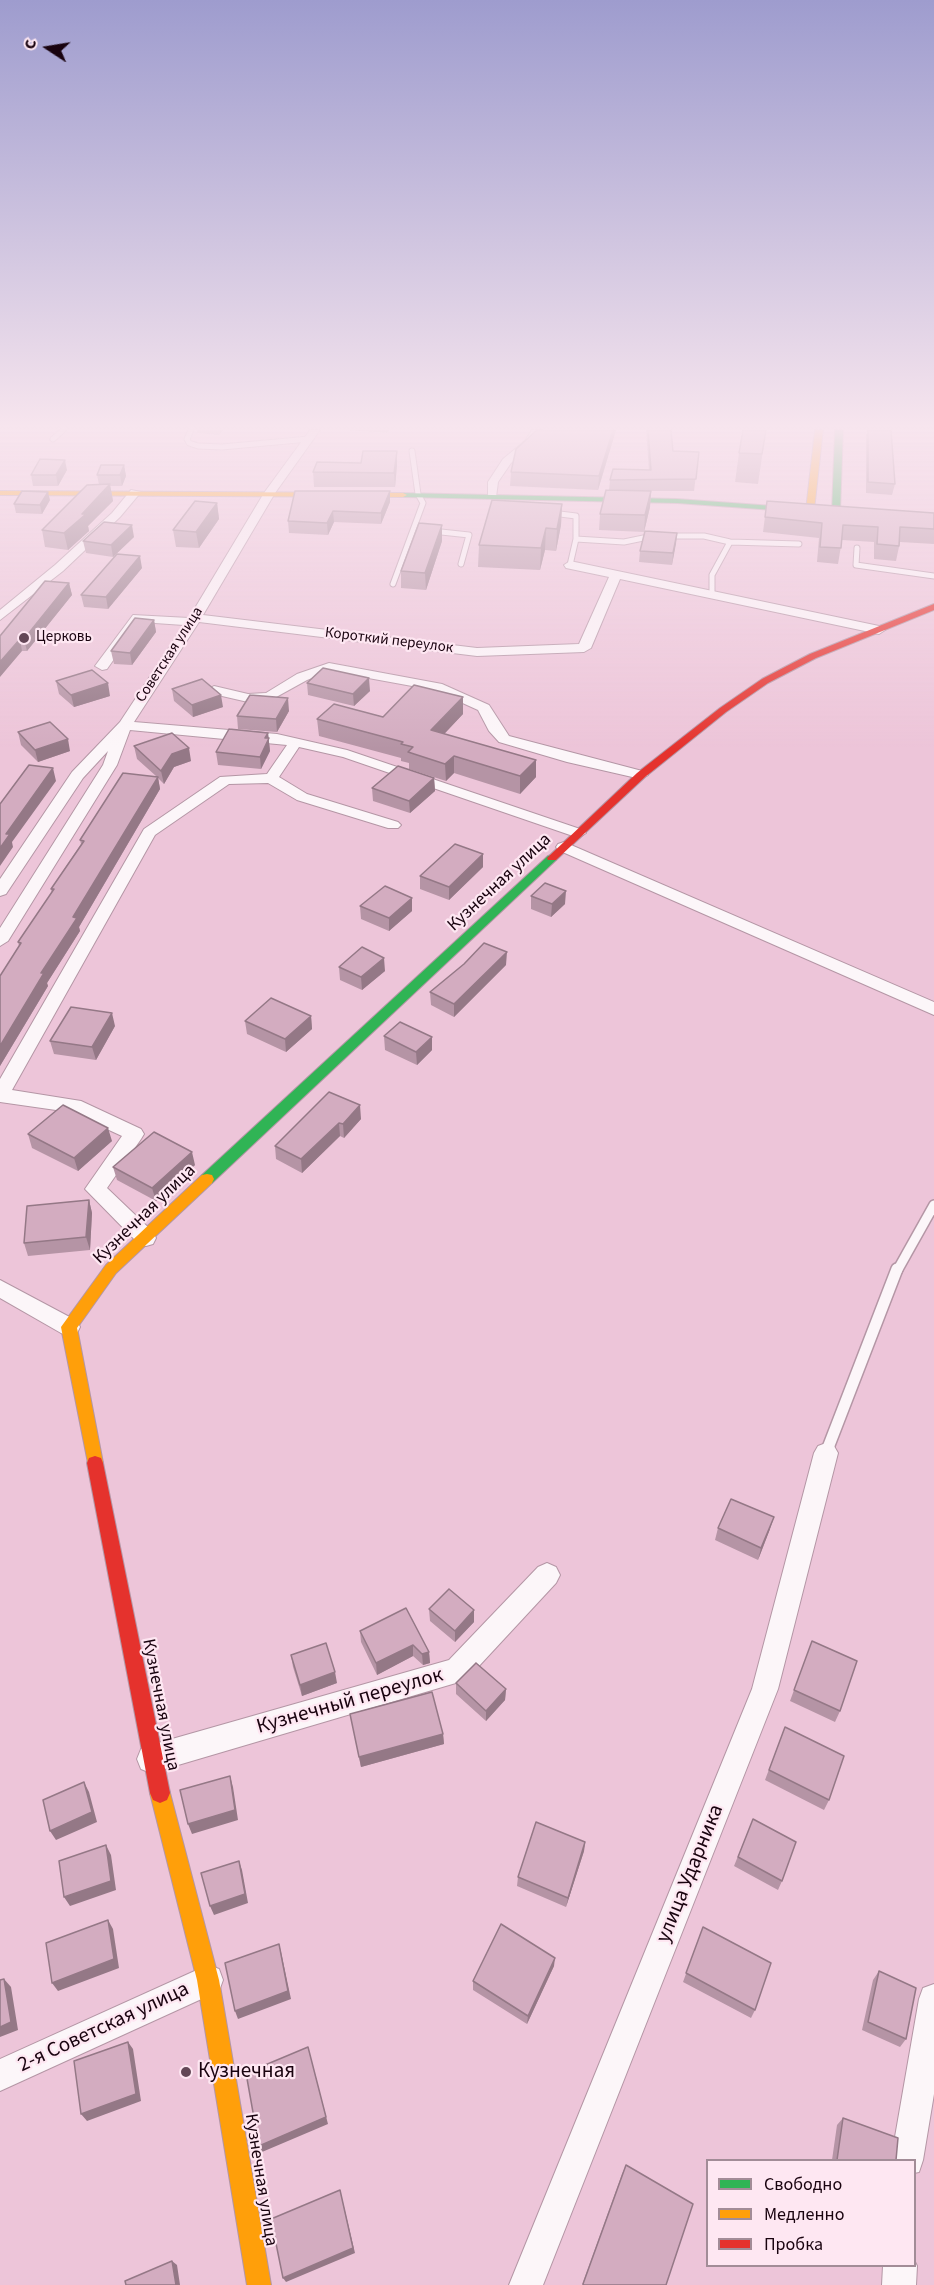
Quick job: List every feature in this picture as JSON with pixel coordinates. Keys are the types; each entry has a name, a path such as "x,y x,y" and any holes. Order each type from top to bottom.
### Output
{"street":[{"path":"0,616 59,568 93,537"},
{"name":"Советская улица","path":"0,891 77,775 125,725 194,620 243,537"},
{"path":"570,565 879,630"},
{"name":"Короткий переулок","path":"102,666 137,618 194,620 477,652 584,648 616,574"},
{"name":"Кузнечная улица","path":"259,2285 208,1980 151,1759 69,1327 111,1269 641,775 723,710 765,681 813,656 934,607"},
{"path":"214,690 248,698 269,697 302,677 329,668 437,687 470,699 484,708 496,731 504,739 572,759 641,775"},
{"name":"Советская улица","path":"0,941 110,765 125,725"},
{"path":"125,725 277,738 347,754 578,833"},
{"path":"271,778 296,742"},
{"path":"146,1238 95,1189 134,1134 74,1106 0,1095 149,832 225,780 271,778 302,797 393,825"},
{"path":"564,847 934,1009"},
{"path":"0,1288 69,1327"},
{"name":"улица Ударника","path":"526,2285 765,1689 825,1453"},
{"name":"Кузнечный переулок","path":"151,1759 458,1671 547,1575"},
{"name":"2-я Советская улица","path":"0,2075 208,1980"},
{"path":"907,2159 934,1999"},
{"path":"899,2285 900,2267"}],"lane":[{"path":"393,584 412,537"},
{"path":"461,564 469,537"},
{"path":"570,565 576,539 624,542 639,537 663,537"},
{"path":"707,537 730,542 799,544"},
{"path":"712,595 712,575 730,542"},
{"path":"857,548 856,565 934,576"},
{"path":"825,1453 901,1260 934,1205"}],"building":[{"path":"88,537 120,537 111,545 83,541"},
{"path":"414,537 438,537 425,573 401,571"},
{"path":"481,537 544,537 541,548 479,545"},
{"path":"644,537 676,537 673,553 640,551"},
{"path":"821,537 842,537 841,548 820,547"},
{"path":"877,537 899,537 899,546 877,544"},
{"path":"117,554 140,556 106,597 81,595"},
{"path":"45,581 69,583 24,639 20,639 0,662 0,636"},
{"path":"135,618 154,620 130,653 111,651"},
{"path":"323,668 369,678 353,694 307,683"},
{"path":"92,670 108,683 71,695 56,681"},
{"path":"202,679 221,695 192,705 172,689"},
{"path":"414,685 463,697 431,730 536,760 520,776 454,756 445,764 408,752 413,747 401,744 403,742 317,719 334,704 383,717"},
{"path":"250,695 288,698 276,719 237,716"},
{"path":"50,722 68,739 35,750 18,732"},
{"path":"229,729 268,733 265,738 269,738 260,757 216,752"},
{"path":"172,733 189,748 172,754 161,771 134,746"},
{"path":"29,765 53,768 6,834 10,834 0,848 0,804"},
{"path":"398,766 434,778 409,801 372,788"},
{"path":"123,773 158,777 73,917 77,918 41,973 44,973 0,1046 0,976 21,943 18,942 84,841 80,840"},
{"path":"455,844 483,854 449,887 420,876"},
{"path":"545,883 566,891 552,904 531,896"},
{"path":"385,886 412,898 389,918 360,906"},
{"path":"484,943 507,952 454,1004 430,992 464,964"},
{"path":"362,947 384,958 361,977 339,967"},
{"path":"271,998 311,1016 285,1039 245,1021"},
{"path":"71,1007 112,1013 92,1047 50,1041"},
{"path":"400,1022 432,1037 416,1052 384,1036"},
{"path":"329,1092 360,1105 343,1124 339,1123 301,1159 275,1146"},
{"path":"63,1105 108,1128 74,1158 28,1134"},
{"path":"154,1132 192,1152 152,1188 113,1167"},
{"path":"89,1200 86,1237 24,1243 27,1206"},
{"path":"731,1499 774,1517 761,1548 718,1528"},
{"path":"449,1589 474,1610 455,1631 429,1609"},
{"path":"406,1608 429,1652 422,1654 413,1645 376,1663 360,1631"},
{"path":"812,1641 857,1661 840,1711 794,1690"},
{"path":"326,1643 335,1672 300,1685 291,1655"},
{"path":"476,1663 506,1689 486,1711 456,1683"},
{"path":"432,1692 443,1734 359,1757 350,1714"},
{"path":"785,1727 844,1756 829,1800 769,1770"},
{"path":"230,1776 235,1810 188,1824 180,1790"},
{"path":"84,1782 92,1812 50,1831 43,1800"},
{"path":"753,1819 796,1842 782,1881 738,1857"},
{"path":"536,1822 585,1842 568,1898 518,1877"},
{"path":"106,1845 111,1881 64,1897 59,1861"},
{"path":"239,1861 245,1894 210,1906 201,1873"},
{"path":"108,1920 114,1959 52,1983 46,1943"},
{"path":"501,1924 555,1958 528,2016 473,1981"},
{"path":"703,1927 771,1963 755,2010 686,1973"},
{"path":"279,1944 288,1991 235,2011 225,1963"},
{"path":"879,1971 916,1988 906,2039 868,2022"},
{"path":"4,1979 11,2022 0,2027 0,1980"},
{"path":"128,2042 136,2094 81,2114 74,2061"},
{"path":"308,2047 326,2117 259,2146 246,2073"},
{"path":"843,2118 898,2138 896,2159 837,2159"},
{"path":"626,2165 693,2204 666,2285 584,2285 583,2284"},
{"path":"340,2190 353,2248 283,2278 271,2219"},
{"path":"172,2261 176,2285 126,2285 125,2281"}],"traffic: fast":[{"path":"207,1179 552,858"}],"traffic: slow":[{"path":"95,1463 69,1327 111,1269 207,1179"},
{"path":"160,1793 208,1980 259,2285"}],"traffic: jam":[{"path":"552,858 641,775 723,710 765,681 813,656 934,607"},
{"path":"95,1463 160,1793"}],"place":[{"name":"Церковь","path":"24,638"},
{"name":"Кузнечная","path":"186,2072"}]}
